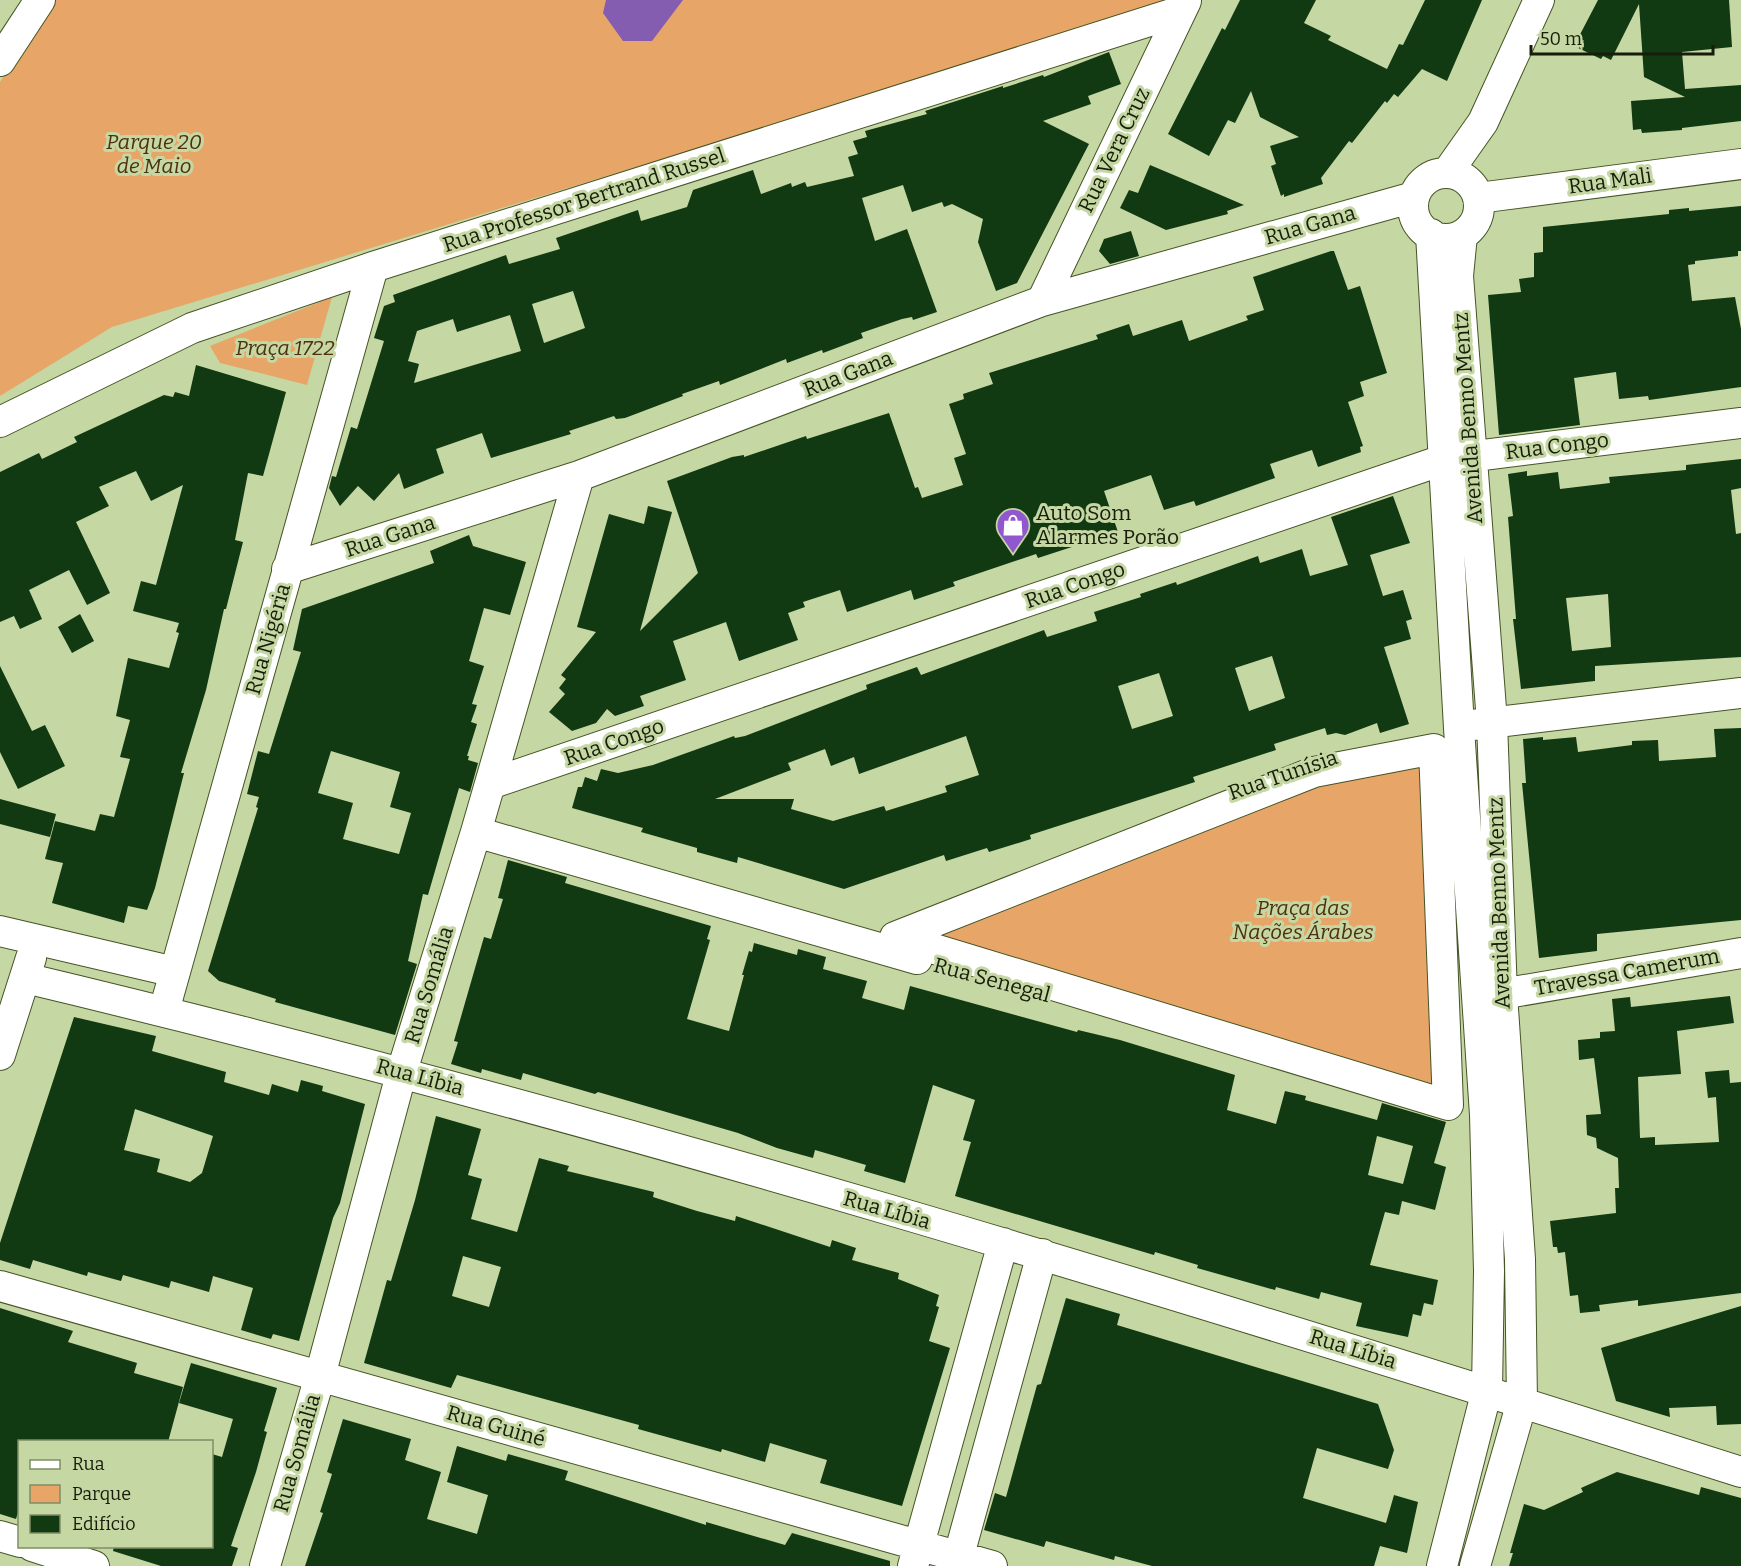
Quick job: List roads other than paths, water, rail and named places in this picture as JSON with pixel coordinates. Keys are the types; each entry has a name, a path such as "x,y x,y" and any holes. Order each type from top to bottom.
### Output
{"street":[{"path":"0,61 40,0"},
{"path":"1483,122 1476,193 1477,219 1462,235 1441,238 1431,234 1416,219 1414,197 1426,179 1447,172 1483,122 1539,0"},
{"name":"Rua Professor Bertrand Russel","path":"0,422 192,328 373,267 1184,5"},
{"name":"Rua Vera Cruz","path":"1042,301 1184,5"},
{"name":"Rua Mali","path":"1476,193 1741,164"},
{"path":"1447,172 1467,180 1476,193"},
{"name":"Rua Gana","path":"287,568 579,476 1042,301 1414,197"},
{"name":"Avenida Benno Mentz","path":"1431,234 1457,459 1492,722 1490,996"},
{"name":"Avenida Benno Mentz","path":"1462,235 1458,276 1459,728 1490,996 1498,1114 1520,1259 1522,1402 1475,1566"},
{"name":"Rua Nigéria","path":"164,1011 373,267"},
{"name":"Rua Congo","path":"490,784 1457,459 1741,423"},
{"name":"Rua Somália","path":"264,1566 320,1376 402,1071 476,832 579,476"},
{"name":"Rua Tunísia","path":"846,940 1309,762 1492,722 1741,693"},
{"path":"1434,749 1448,1105 895,937 1314,772 1434,749"},
{"name":"Rua Senegal","path":"476,832 846,940 1498,1114"},
{"path":"0,931 175,972"},
{"path":"0,1055 26,978 36,940"},
{"name":"Travessa Camerum","path":"1490,996 1741,953"},
{"name":"Rua Líbia","path":"26,978 402,1071 1042,1254 1487,1390 1741,1472"},
{"name":"Avenida Benno Mentz","path":"1442,1566 1487,1390 1489,1271 1498,1114"},
{"path":"917,1556 1003,1243"},
{"path":"957,1561 1042,1254"},
{"name":"Rua Guiné","path":"0,1286 320,1376 917,1556 992,1566"},
{"path":"0,1536 18,1541"},
{"path":"38,1548 94,1566"}],"place":[{"name":"Auto Som Alarmes Porão","path":"1013,554"}],"park label":[{"name":"Parque 20 de Maio","path":"154,154"},
{"name":"Praça 1722","path":"285,348"},
{"name":"Praça das Nações Árabes","path":"1303,920"}]}
